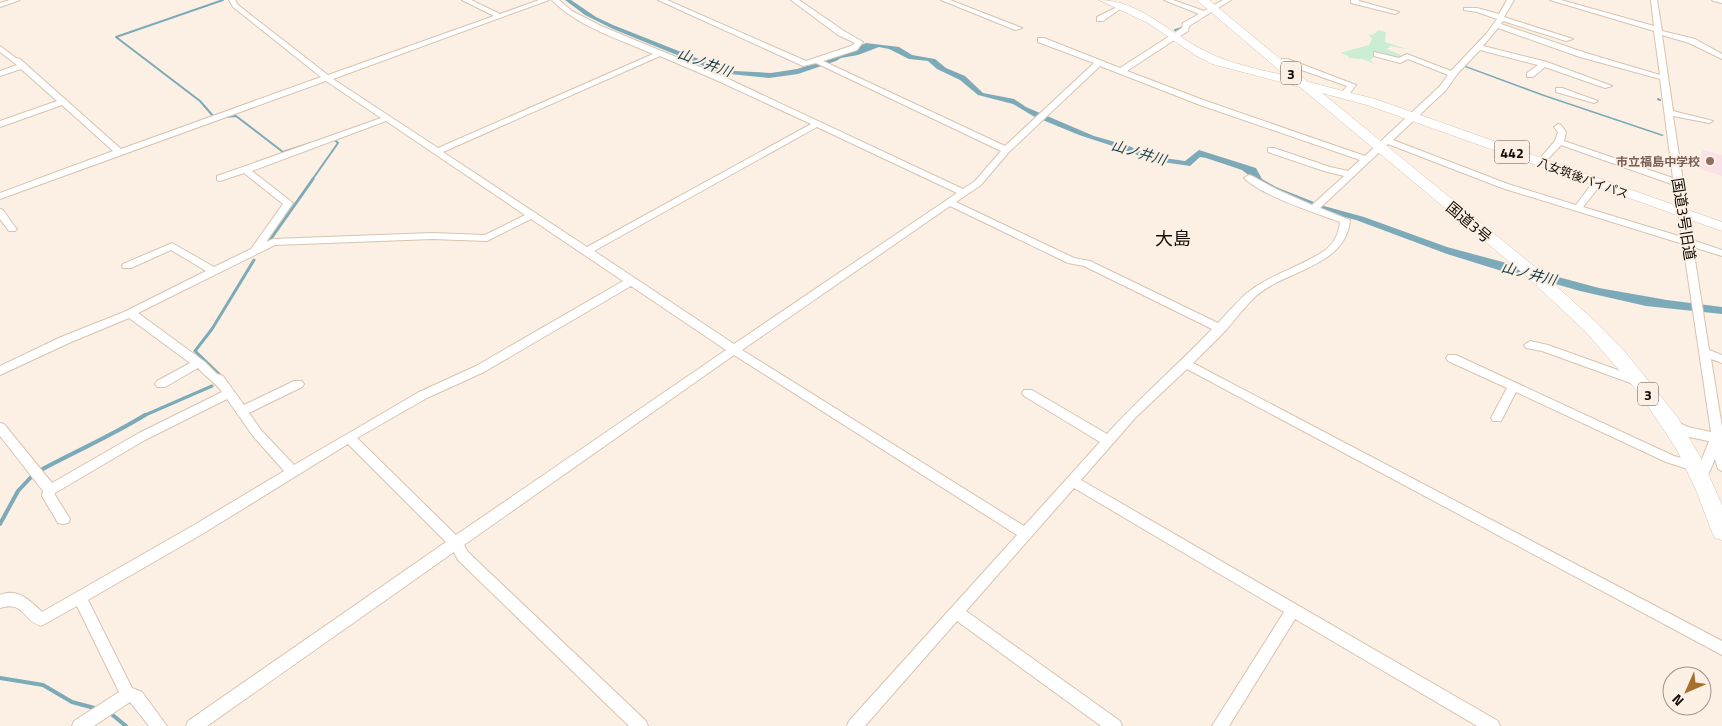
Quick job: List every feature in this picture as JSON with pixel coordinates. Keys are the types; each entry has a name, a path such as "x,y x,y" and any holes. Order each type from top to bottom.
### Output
{"highway":[{"name":"八女筑後バイパス","path":"1104,0 1152,22 1216,61 1345,93 1413,114 1683,211 1722,227"},
{"name":"国道3号","path":"1202,0 1208,11 1285,65 1302,83 1331,107 1382,143 1587,323 1612,348 1670,422 1698,474 1722,532"},
{"path":"1266,74 1280,73 1285,65"},
{"path":"1331,107 1330,98 1334,95 1345,93"},
{"name":"八女筑後バイパス","path":"1413,114 1597,183 1683,211 1722,221"}],"street":[{"path":"0,5 17,0"},
{"path":"232,0 235,6 327,78 734,350 1025,533"},
{"path":"464,0 499,16"},
{"path":"0,196 546,0"},
{"path":"555,0 570,12 598,28 661,53 964,193"},
{"path":"660,0 806,64 854,48 859,42 841,33 794,0"},
{"path":"944,0 1018,28"},
{"path":"1167,0 1208,11"},
{"path":"1121,71 1208,11 1228,0"},
{"path":"1354,0 1395,12"},
{"path":"1312,210 1443,88 1451,74 1499,20 1504,6 1511,0"},
{"path":"1552,0 1699,40"},
{"name":"国道3号旧道","path":"1654,0 1678,183 1716,438 1722,466"},
{"path":"1715,0 1722,1"},
{"path":"1100,19 1117,9"},
{"path":"1466,9 1477,10 1499,20 1563,39"},
{"path":"1499,20 1533,42 1659,77"},
{"path":"1658,29 1692,41 1722,58"},
{"path":"1041,40 1203,103 1365,159"},
{"path":"1477,47 1544,64 1587,89 1594,102"},
{"path":"0,48 119,152"},
{"path":"438,151 661,53"},
{"path":"1377,54 1400,61 1407,56 1451,74"},
{"path":"818,60 1006,150"},
{"path":"194,726 734,350 978,183 1006,150 1099,63"},
{"path":"1530,75 1544,64"},
{"path":"1285,65 1352,85 1345,93"},
{"path":"0,74 22,66"},
{"path":"1428,67 1451,74"},
{"path":"1558,90 1608,86"},
{"path":"0,124 63,102"},
{"path":"1668,112 1708,122"},
{"path":"220,178 388,118"},
{"path":"587,251 817,124"},
{"path":"1546,156 1560,142 1562,132 1558,126"},
{"path":"1560,142 1678,183"},
{"path":"1382,143 1506,186 1722,253"},
{"path":"1271,150 1327,169 1349,174"},
{"path":"245,170 288,203 255,250"},
{"path":"855,726 1132,414 1221,329 1253,293 1275,279 1328,253 1339,241 1344,231 1346,220 1312,210 1270,191 1249,178"},
{"path":"1578,208 1597,183"},
{"path":"949,202 1072,261 1086,263 1221,329"},
{"path":"0,212 12,229"},
{"path":"0,371 65,340 130,313 273,242 432,236 488,238 532,214"},
{"path":"126,266 172,246 214,272"},
{"path":"0,602 8,598 22,602 41,620 349,437 423,395 480,369 631,281"},
{"path":"130,313 198,363 213,377 219,379 257,433 293,472"},
{"path":"1530,345 1544,348 1640,382"},
{"path":"1704,352 1722,359"},
{"path":"1452,358 1670,459 1698,474"},
{"path":"161,384 198,363"},
{"path":"1186,364 1722,648"},
{"path":"241,412 298,384"},
{"path":"1498,418 1514,387"},
{"path":"1028,393 1108,441"},
{"path":"63,519 48,496 50,490 141,437 228,394"},
{"path":"1670,422 1684,431 1716,438"},
{"path":"0,427 50,490"},
{"path":"349,437 456,544 463,556 640,726"},
{"name":"国道3号旧道","path":"1698,474 1716,438"},
{"path":"1073,481 1492,726"},
{"path":"80,598 128,694 137,697 159,726"},
{"path":"1220,726 1293,610"},
{"path":"956,612 1114,726"},
{"path":"80,726 128,694"}],"shaded area":[{"name":"市立福島中学校","path":"1703,150 1722,155 1722,176 1696,168"}],"green space":[{"path":"1379,30 1386,32 1385,42 1410,50 1391,46 1387,49 1403,56 1398,62 1374,57 1370,60 1375,64 1362,59 1349,58 1340,53 1369,45 1372,39 1368,34 1372,35"}],"water":[{"name":"山ノ井川","path":"565,0 571,0 596,17 613,25 714,65 735,71 771,73 797,69 833,58 866,43 899,47 912,55 935,59 946,68 965,76 983,93 1014,99 1026,107 1094,136 1129,146 1150,156 1185,161 1199,150 1256,168 1262,179 1276,187 1324,206 1364,217 1447,247 1599,288 1722,307 1722,314 1646,306 1580,291 1517,273 1505,272 1447,254 1356,220 1320,211 1251,177 1242,170 1206,158 1200,157 1190,166 1149,160 1079,135 1033,116 1013,104 978,95 960,80 937,69 928,61 909,59 889,49 879,47 858,55 841,58 798,74 769,78 721,73 613,29 585,15"},
{"path":"1468,59 1471,60 1466,66 1664,135 1662,136 1543,96 1462,66"}],"waterway":[{"path":"213,116 200,101 116,37 223,0"},
{"path":"1175,30 1185,27"},
{"path":"225,117 236,116 283,152 311,143"},
{"path":"312,180 338,143 335,140"},
{"path":"270,240 313,179"},
{"path":"219,374 195,351 212,329 254,260"},
{"path":"144,416 212,386"},
{"path":"39,471 144,416"},
{"path":"0,524 18,491 33,475"},
{"path":"0,678 43,685 72,702 98,709"},
{"path":"109,712 126,726"}],"place":[{"name":"市立福島中学校","path":"1710,161"}],"district":[{"name":"大島","path":"1173,238"}]}
